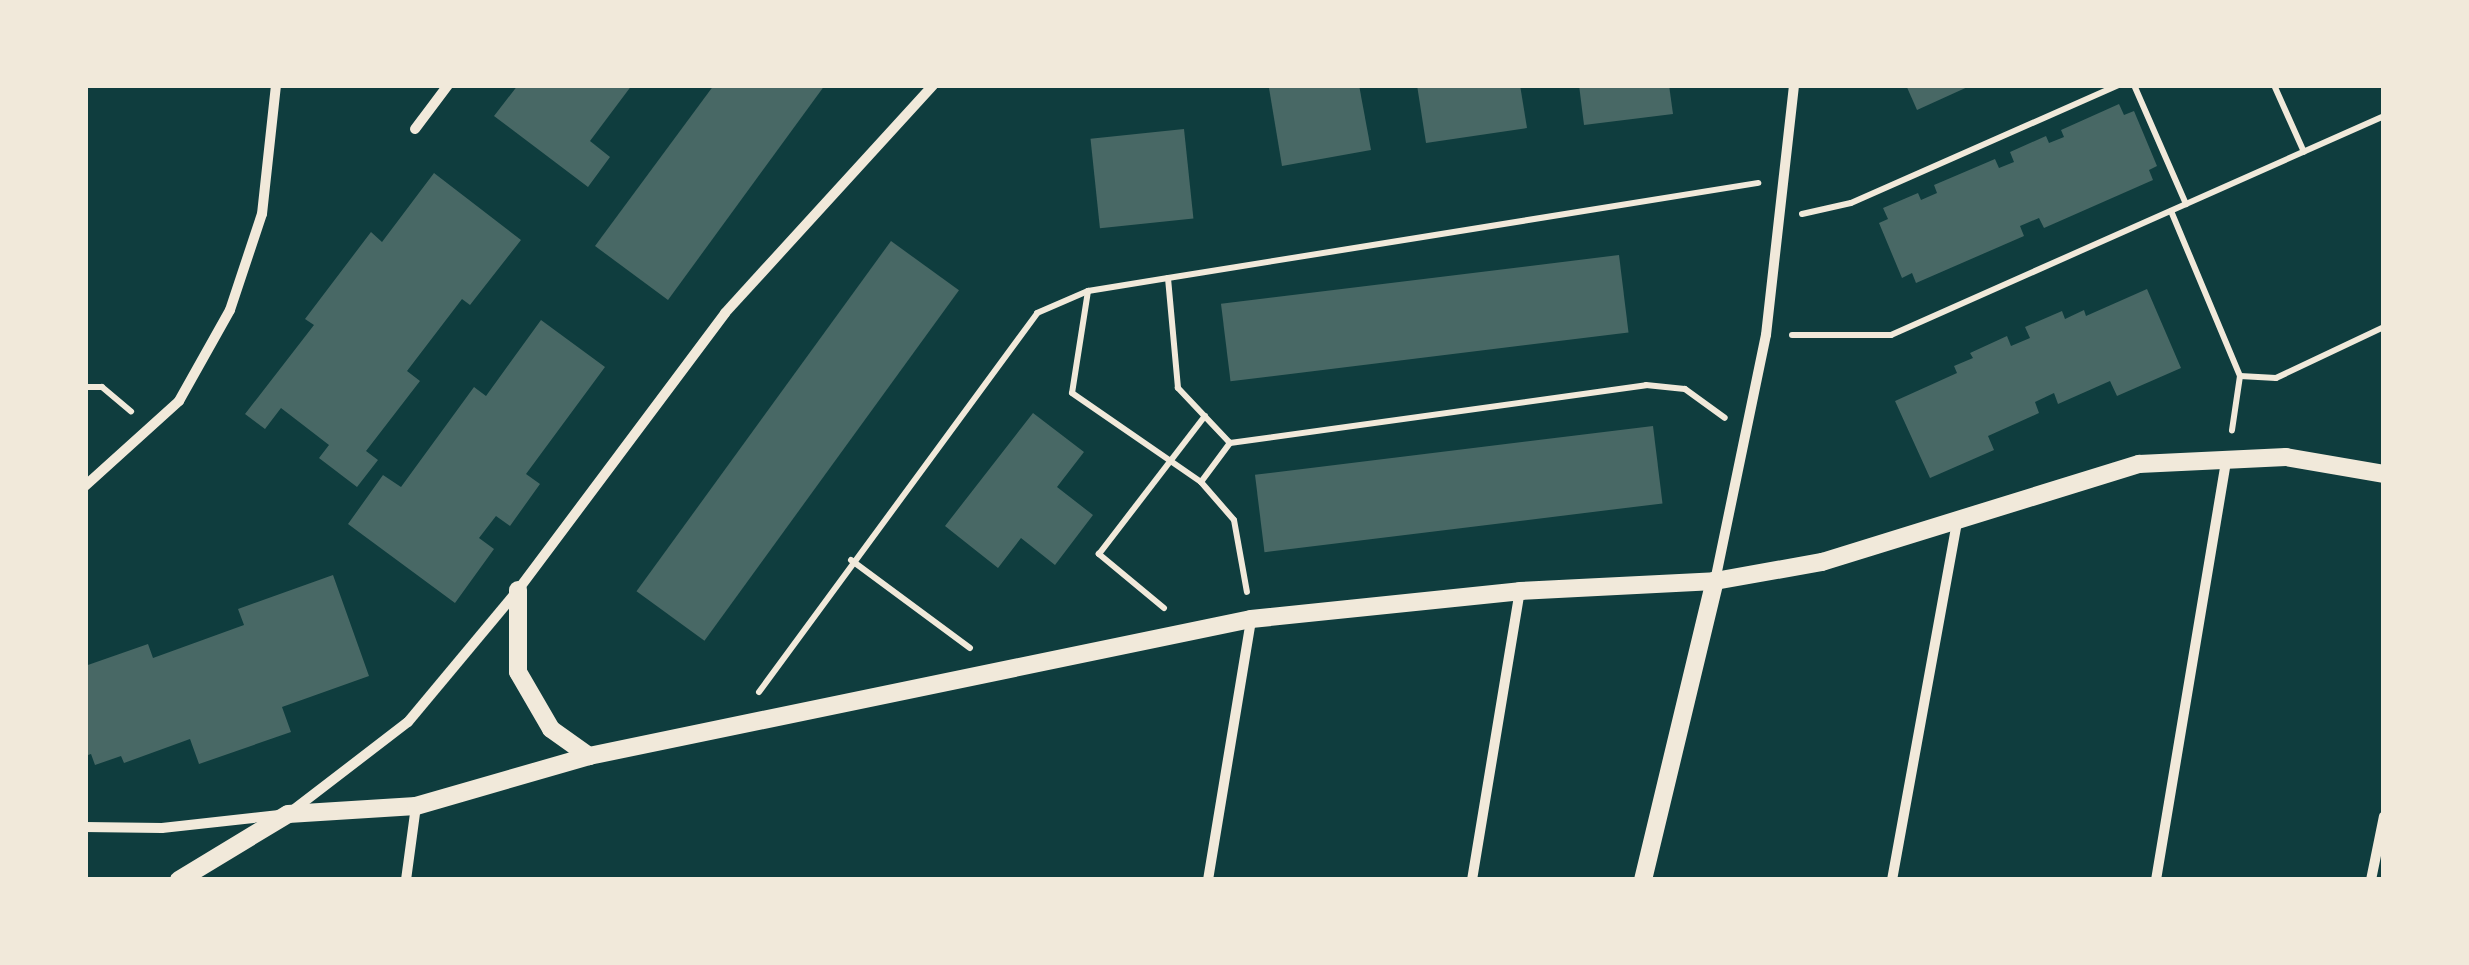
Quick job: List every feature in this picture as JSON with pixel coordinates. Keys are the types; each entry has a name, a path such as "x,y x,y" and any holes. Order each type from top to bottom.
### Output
{"street":[{"path":"85,486 179,401 230,310 262,214 276,85"},
{"path":"415,128 448,85"},
{"path":"179,880 288,814 408,722 518,590 725,314 933,85"},
{"path":"1643,880 1715,580 1766,335 1794,85"},
{"path":"2156,880 2227,457"},
{"path":"85,827 162,828 288,814 416,806 589,756 780,721 1252,619 1520,591 1715,580 1822,562 2139,464 2286,457 2384,474"},
{"path":"1892,880 1958,518"},
{"path":"518,590 518,672 551,728 589,756"},
{"path":"1472,880 1520,591"},
{"path":"1208,880 1252,619"},
{"path":"406,880 416,806"},
{"path":"2372,880 2384,816"}],"path":[{"path":"1781,216 1851,203 2119,85"},
{"path":"2134,85 2186,204"},
{"path":"2274,85 2304,152"},
{"path":"1766,335 1891,336 2384,116"},
{"path":"780,721 763,702 760,681 1037,313 1088,291 1786,179"},
{"path":"2170,211 2240,376 2227,457"},
{"path":"1168,278 1178,388 1230,443"},
{"path":"1088,291 1072,393 1172,458 1234,520 1252,619"},
{"path":"2240,376 2276,378 2384,327"},
{"path":"1200,482 1230,443 1646,385 1685,390 1746,434"},
{"path":"85,388 102,387 151,428"},
{"path":"1193,632 1099,554 1204,416"},
{"path":"851,560 1004,673"}],"building":[{"path":"518,85 632,85 590,141 610,157 588,187 494,116"},
{"path":"714,85 825,85 668,300 595,246"},
{"path":"1359,85 1371,150 1282,166 1269,88"},
{"path":"1417,85 1520,85 1527,128 1426,143"},
{"path":"1579,85 1669,85 1673,114 1584,125"},
{"path":"1906,85 1972,85 1917,110"},
{"path":"2119,104 2124,115 2134,111 2157,166 2149,170 2153,180 2044,228 2039,218 2020,226 2024,236 1916,283 1912,273 1902,278 1879,223 1888,219 1883,208 1918,193 1921,200 1937,193 1934,185 1995,159 1999,168 2014,162 2010,152 2046,136 2049,143 2064,137 2061,130"},
{"path":"1184,129 1193,219 1100,228 1091,139"},
{"path":"434,173 521,240 470,305 462,299 407,371 420,381 366,451 378,460 357,487 319,458 329,445 281,408 265,429 245,414 314,325 305,319 371,232 382,242"},
{"path":"891,241 959,290 704,641 636,591"},
{"path":"1619,255 1629,332 1230,381 1221,304"},
{"path":"2147,289 2181,368 2117,396 2110,381 2058,404 2054,393 2035,402 2039,413 1988,436 1994,450 1930,478 1895,401 1957,373 1954,366 1973,358 1970,353 2007,336 2011,346 2030,338 2025,327 2062,311 2065,319 2084,310 2086,316"},
{"path":"541,320 605,367 526,474 540,484 510,526 496,516 479,538 494,549 455,603 348,524 383,475 401,487 474,387 486,396"},
{"path":"1033,413 1084,452 1057,487 1093,515 1055,565 1021,538 998,568 945,526"},
{"path":"1653,426 1663,503 1264,552 1255,475"},
{"path":"333,575 369,676 282,707 291,732 199,764 190,739 124,763 121,756 95,765 91,754 85,756 85,666 148,644 153,658 244,625 238,609"}]}
